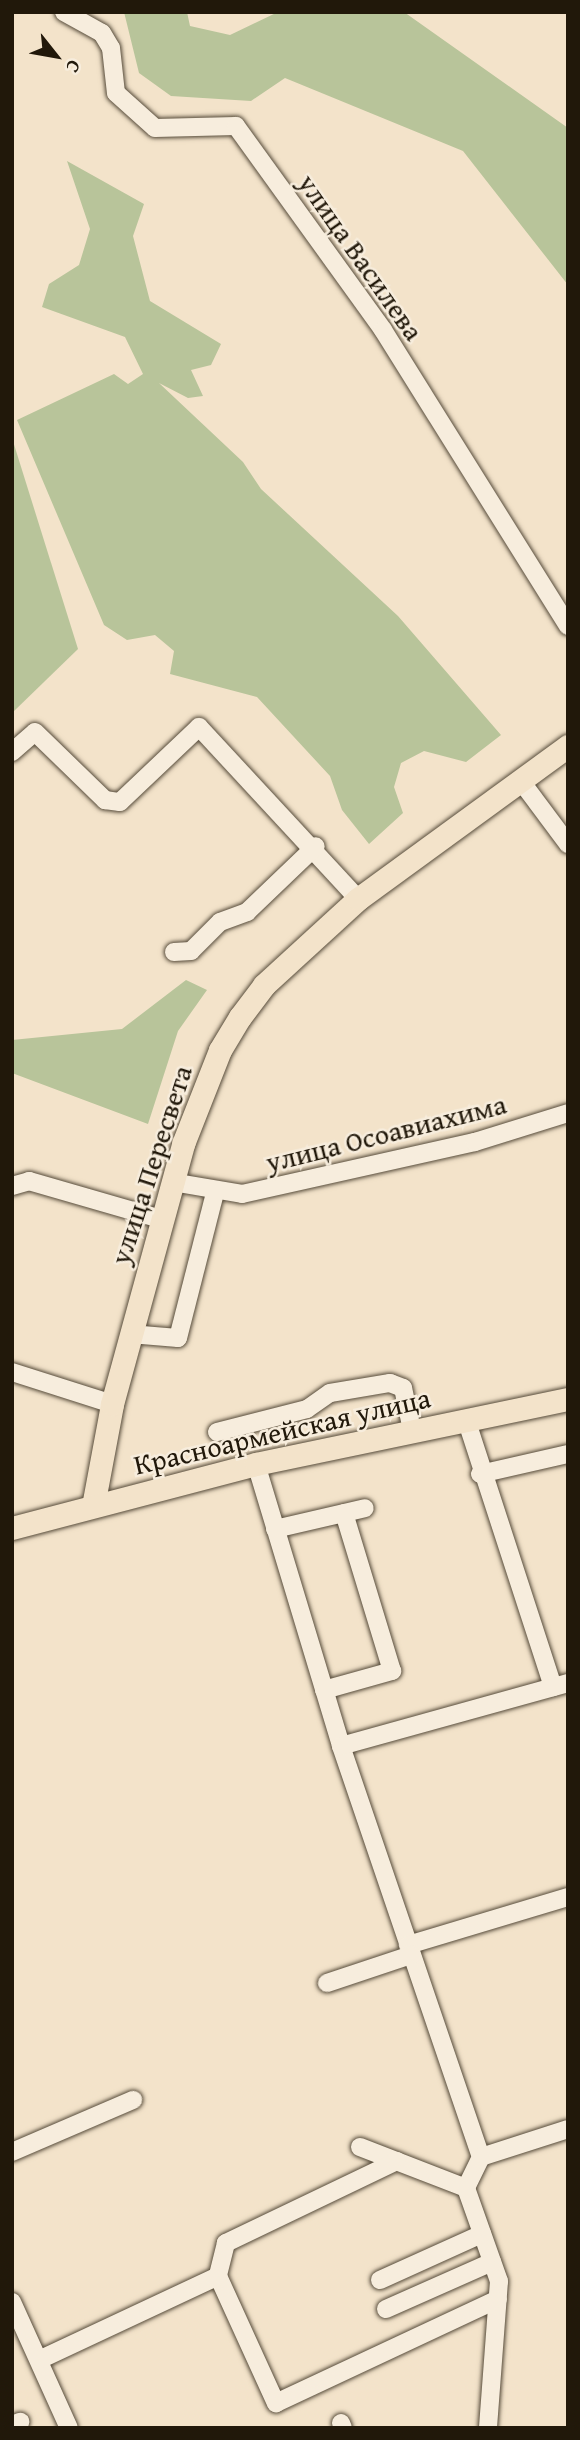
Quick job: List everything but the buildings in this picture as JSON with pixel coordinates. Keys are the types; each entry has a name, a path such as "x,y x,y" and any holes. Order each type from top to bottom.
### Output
{"main road":[{"name":"улица Пересвета","path":"93,1506 112,1404 172,1182 220,1049 240,1017 264,985 358,899 568,746"},
{"name":"Красноармейская улица","path":"12,1528 256,1464 568,1399"}],"street":[{"name":"улица Василева","path":"64,12 102,33 111,48 116,93 155,128 236,126 383,330 568,626"},
{"path":"12,752 35,732 105,800 120,802 198,727 316,846 358,899"},
{"path":"521,781 568,844"},
{"path":"174,952 191,951 220,922 247,912 316,846"},
{"name":"улица Осоавиахима","path":"172,1182 215,1193 242,1194 360,1168 568,1113"},
{"path":"12,1186 29,1181 161,1219"},
{"path":"130,1334 178,1338 215,1193"},
{"path":"12,1372 112,1404"},
{"path":"217,1432 307,1409 330,1393 390,1383 403,1388 412,1430"},
{"path":"341,1746 560,1685 480,1474 466,1419"},
{"path":"480,1474 568,1454"},
{"path":"256,1464 341,1746 481,2157 466,2188 492,2262 498,2300 488,2428"},
{"path":"275,1529 365,1508"},
{"path":"324,1690 392,1671 344,1513"},
{"path":"327,1983 409,1950 568,1897"},
{"path":"12,2152 133,2100"},
{"path":"481,2157 568,2129"},
{"path":"360,2147 466,2188"},
{"path":"397,2161 226,2243 218,2276 276,2403 498,2300"},
{"path":"380,2280 482,2234"},
{"path":"386,2309 492,2262"},
{"path":"39,2360 218,2276"},
{"path":"12,2302 69,2428"}],"green space":[{"path":"124,12 187,12 190,26 230,35 278,12 404,12 568,128 568,285 463,151 285,78 251,101 171,96 139,73"},
{"path":"67,161 144,204 133,236 150,301 221,344 211,365 191,370 203,396 188,398 159,383 243,462 261,489 398,616 501,735 466,762 424,751 401,763 394,787 403,813 369,844 342,810 330,776 257,697 170,674 174,651 155,635 127,640 104,625 17,420 114,374 128,384 143,374 125,337 42,307 49,284 79,265 90,229"},
{"path":"12,438 78,649 12,713"},
{"path":"186,980 207,990 178,1031 148,1124 12,1073 12,1040 122,1029"}]}
